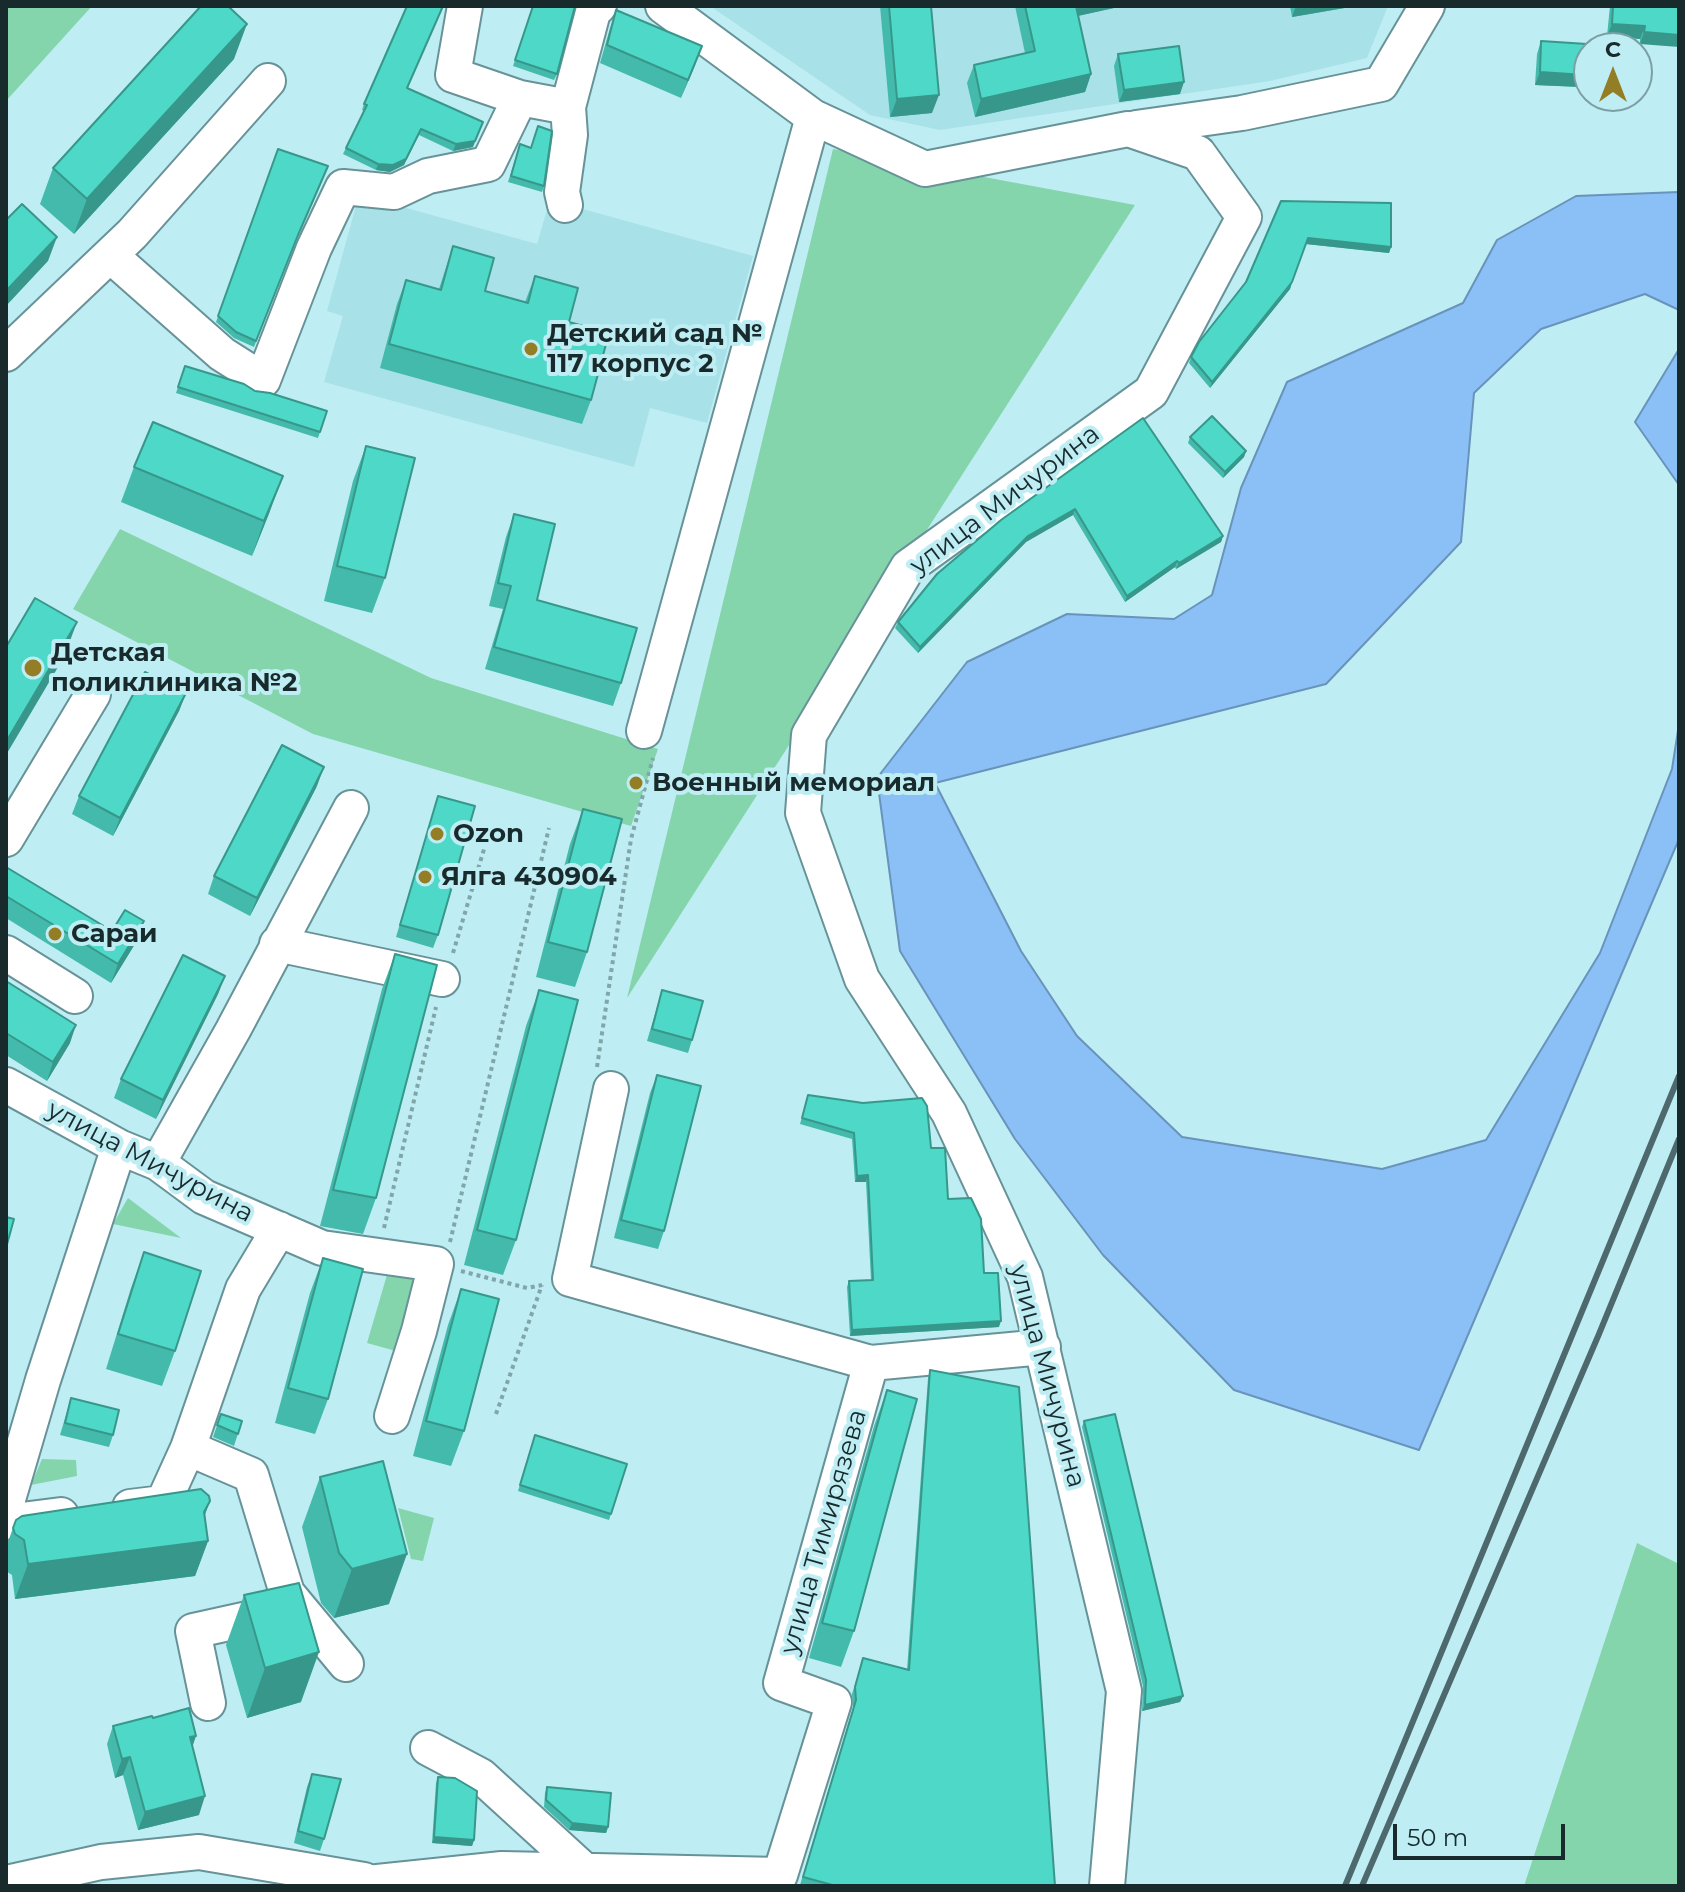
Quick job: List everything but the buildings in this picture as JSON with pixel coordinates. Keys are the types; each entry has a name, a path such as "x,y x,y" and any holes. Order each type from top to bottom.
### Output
{"street":[{"path":"465,6 453,75 520,98 568,107"},
{"path":"565,205 562,192 570,135 568,107 593,12 599,6"},
{"path":"663,6 813,117 925,169 1128,129 1242,113 1381,84 1427,6"},
{"path":"6,354 132,234 268,81"},
{"path":"110,255 222,354 263,380 314,248 343,187 394,192 428,176 488,164 520,98"},
{"path":"644,731 813,117"},
{"name":"улица Мичурина","path":"1107,1886 1124,1691 1025,1277 949,1113 862,979 803,813 809,735 908,567 1151,392 1244,217 1198,153 1128,129"},
{"path":"6,839 93,694"},
{"path":"158,1163 351,808"},
{"path":"277,944 442,979"},
{"path":"6,953 75,996"},
{"path":"611,1089 570,1279 871,1363 1043,1347"},
{"name":"улица Мичурина","path":"9,1094 158,1163 204,1197 322,1248 440,1265"},
{"path":"6,1506 43,1380 119,1147"},
{"path":"6,1522 163,1503 188,1448 243,1289 279,1229"},
{"path":"392,1416 440,1265"},
{"name":"улица Тимирязева","path":"585,1871 780,1875 834,1702 781,1683 871,1363"},
{"path":"188,1448 251,1475 287,1593 346,1664"},
{"path":"208,1703 193,1631 279,1613 287,1593"},
{"path":"428,1748 481,1776 585,1871"},
{"path":"6,1883 101,1862 199,1852 378,1882"},
{"path":"339,1886 502,1869 585,1871"}],"path":[{"path":"496,1414 542,1285 527,1288 440,1265 549,828"},
{"path":"375,1255 442,979 449,965 490,829"}],"shaded area":[{"path":"710,6 1388,6 1367,58 1270,81 940,130 870,115"},
{"name":"Детский сад № 117 корпус 2","path":"359,195 537,244 550,200 753,256 707,423 650,408 634,467 324,382 343,316 327,311"}],"green space":[{"path":"6,6 92,6 6,101"},
{"path":"833,149 1135,205 627,998"},
{"path":"120,529 431,678 658,749 631,826 313,734 73,609"},
{"path":"128,1198 181,1238 113,1224"},
{"path":"389,1268 425,1279 403,1353 367,1343"},
{"path":"42,1459 76,1460 77,1476 31,1485"},
{"path":"398,1508 434,1518 423,1561 411,1559"},
{"path":"1637,1543 1679,1564 1679,1886 1524,1886"}],"water":[{"path":"1679,192 1679,310 1645,294 1541,329 1474,393 1461,542 1326,684 935,783 1021,951 1077,1036 1182,1137 1382,1169 1486,1140 1600,953 1672,769 1679,724 1679,839 1419,1450 1234,1390 1103,1255 1015,1139 900,951 877,778 967,662 1067,614 1174,619 1212,595 1241,488 1287,382 1463,303 1497,240 1576,196"},
{"path":"1679,349 1679,485 1635,422"}],"railway":[{"path":"1345,1886 1679,1076"},
{"path":"1362,1886 1599,1334 1679,1139"}],"place":[{"name":"Детский сад № 117 корпус 2","path":"531,349"},
{"name":"Детская поликлиника №2","path":"33,668"},
{"name":"Военный мемориал","path":"636,783"},
{"name":"Ozon","path":"437,834"},
{"name":"Ялга 430904","path":"425,877"},
{"name":"Сараи","path":"55,934"}]}
